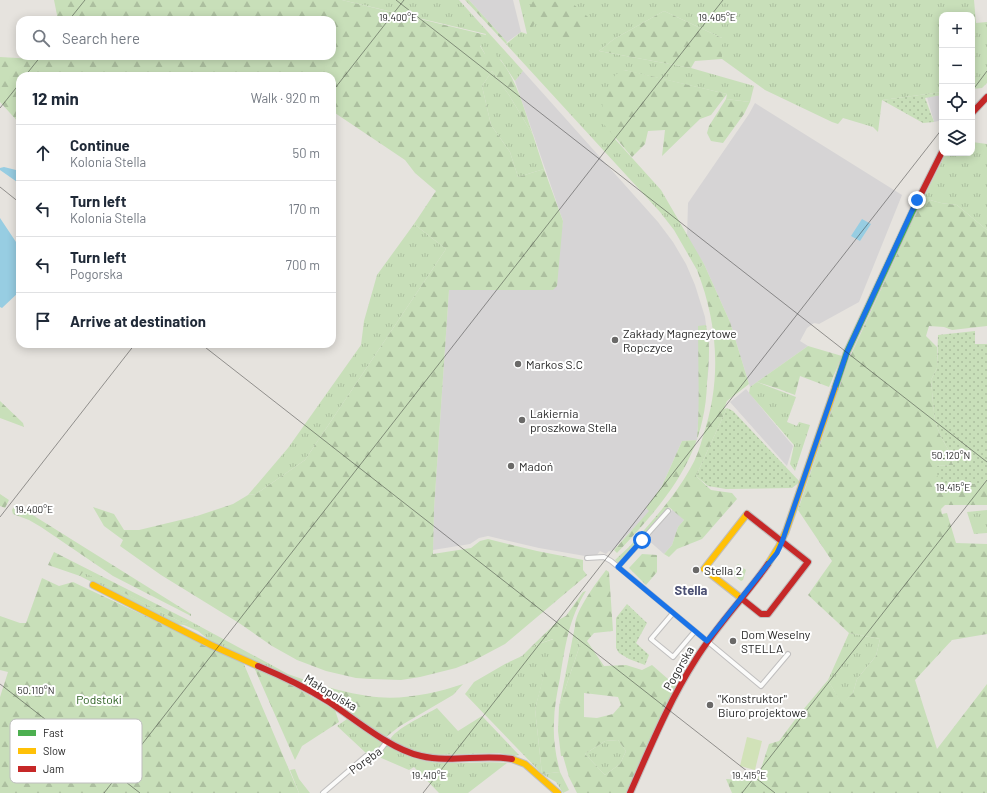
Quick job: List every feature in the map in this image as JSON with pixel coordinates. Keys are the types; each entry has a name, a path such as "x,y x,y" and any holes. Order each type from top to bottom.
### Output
{"street":[{"path":"975,110 987,97"},
{"name":"Pogorska","path":"630,793 672,702 688,672 707,641 777,553 847,352 924,186 940,156"},
{"path":"618,567 668,511"},
{"path":"747,514 782,542 808,562 768,614 761,614 704,569 747,514"},
{"path":"587,558 604,557 618,567 761,686 788,654"},
{"name":"Małopolska","path":"93,585 211,645 284,677 327,701 387,741 412,753 436,758 500,757 514,759 525,764 558,793"},
{"path":"673,613 651,639 673,657 695,631"},
{"name":"Poręba","path":"323,793 366,756 373,756 378,753 387,741"}],"shaded area":[{"path":"469,0 513,0 521,32 507,42"},
{"path":"523,71 658,222 673,242 686,264 695,285 705,317 709,348 709,365 707,382 699,407 697,440 682,441 662,486 646,508 650,511 611,552 609,551 606,554 600,551 596,556 585,556 539,548 488,536 479,538 470,544 433,550 434,509 449,290 553,290 563,221 515,81"},
{"path":"939,95 939,121 934,122 927,97"},
{"path":"755,103 902,195 859,302 819,324 814,323 807,328 800,341 808,346 750,387 730,322 704,264 687,238 688,203"},
{"path":"746,389 793,446 787,466 730,402"},
{"path":"673,509 684,520 678,527 672,545 664,554 647,539"}],"green space":[{"path":"54,0 342,0 486,35 480,46 485,54 493,52 508,70 518,91 533,135 509,95 492,71 482,86 491,125 510,152 518,177 544,169 563,221 557,286 553,290 449,290 434,509 433,554 471,548 480,541 488,539 583,560 583,570 587,575 505,644 456,668 401,680 356,678 326,671 297,660 272,646 239,623 161,575 120,546 123,540 104,526 93,507 114,514 124,530 139,530 197,516 233,504 248,495 256,494 305,460 446,249 414,224 436,191 415,173 405,160 336,114 336,72 16,72 16,120 0,102 0,57 16,58 16,60 336,60 336,16 57,16"},
{"path":"342,0 459,0 523,71 515,81 501,60 485,54 480,45 486,34"},
{"path":"465,0 469,0 507,42 506,44"},
{"path":"519,0 974,0 976,23 987,22 987,83 982,88 975,89 975,12 939,12 939,92 882,100 878,132 873,127 843,118 838,124 832,122 765,90 722,59 722,38 664,11 614,39 599,51 691,68 754,86 750,102 726,99 727,94 624,70 615,139 661,190 704,264 697,270 674,230 660,212 506,44 521,32 527,34"},
{"path":"533,1 571,2 596,24 575,38 561,37 550,33 536,21 531,29 527,18 529,8"},
{"path":"664,11 722,38 722,59 695,61 691,68 599,51 614,39"},
{"path":"624,70 727,94 711,115 700,119 662,156 665,130 648,131 645,144 632,157 601,121 603,98 615,75"},
{"path":"492,71 509,95 533,135 544,169 518,177 510,152 491,125 482,86"},
{"path":"939,92 939,96 925,98 934,122 923,123 882,100"},
{"path":"726,99 750,102 744,114 723,143 711,141 707,133 709,126"},
{"path":"975,142 987,144 987,230 957,205 930,200 917,211 944,156 975,156"},
{"path":"930,200 957,205 987,230 987,326 952,330 944,327 929,326 926,336 937,347 937,368 931,380 935,421 941,437 952,456 953,465 936,466 961,486 987,481 987,505 945,505 941,509 942,514 947,513 956,543 987,544 987,634 952,640 915,680 937,749 987,684 987,793 732,793 726,779 757,781 769,744 779,741 828,680 842,704 853,693 857,679 876,656 880,639 849,633 808,595 832,561 798,510 849,359 917,211"},
{"path":"414,224 446,249 305,460 256,494 248,495 288,448 361,345 364,321 377,275"},
{"path":"704,264 730,322 749,384 727,401 724,409 727,408 696,476 711,490 732,493 737,499 702,539 677,549 669,557 664,554 672,545 678,527 684,520 669,507 632,548 630,546 662,509 684,480 698,453 709,415 715,373 715,352 709,311 697,270"},
{"path":"706,325 709,357 705,409 697,438 699,397 698,326"},
{"path":"975,331 975,344 987,344 987,481 943,488 938,480 936,466 953,465 952,456 941,437 935,421 931,380 937,368 938,335"},
{"path":"808,346 842,356 829,387 800,376 795,395 757,382"},
{"path":"757,382 796,397 787,422 797,426 799,422 810,425 795,471 790,464 794,445 749,393 750,387"},
{"path":"0,401 23,423 24,427 0,418"},
{"path":"727,408 733,411 800,482 792,488 726,489 708,486 696,476"},
{"path":"696,440 690,456 679,477 666,496 635,534 617,553 614,550 649,511 646,508 662,486 682,441"},
{"path":"0,494 9,500 5,508 0,506"},
{"path":"15,504 191,614 191,616 113,576 41,527 29,520 13,514 12,510"},
{"path":"987,510 987,533 974,534 967,512"},
{"path":"630,546 632,548 618,563 615,560"},
{"path":"54,552 190,621 185,624 83,572 80,576 48,565"},
{"path":"642,554 657,555 657,572 646,585 629,568"},
{"path":"738,564 746,570 743,580 741,581 731,573"},
{"path":"606,570 609,572 613,631 594,633 587,641 604,666 626,665 642,670 652,665 676,686 627,793 577,793 569,777 563,756 561,756 558,731 559,707 580,645 575,627 578,613 592,589","holes":["584,693 618,697 621,705 613,714 597,718 584,717","618,740 626,751 620,764 605,775 585,754 605,741"]},
{"path":"82,571 185,624 190,621 288,674 305,680 302,684 285,674 214,644 198,631 184,625 174,624 80,576"},
{"name":"Podstoki","path":"42,578 59,586 73,582 243,662 299,793 0,793 0,697 8,672 0,670 0,616 20,623 26,623"},
{"path":"586,591 575,612 568,633 556,700 554,736 560,772 542,774 535,709 553,639 532,646 560,619 566,616 583,592"},
{"path":"627,604 647,623 636,643 649,655 645,665 629,659 619,653 616,648 616,618"},
{"path":"575,626 580,645 559,707"},
{"path":"849,633 880,639 876,656 857,679 853,693 842,705 828,680"},
{"path":"554,639 535,709 542,774 465,694 474,682 522,656 532,646"},
{"path":"253,665 335,710 339,722 302,746 295,760"},
{"path":"305,680 352,693 392,698 428,694 463,684 453,695 400,726 386,737 302,684"},
{"path":"437,708 458,731 482,716 519,755 514,756 499,753 431,755 407,749 390,740 392,736 404,727"},
{"path":"347,719 383,740 384,743 375,753 366,753 337,726"},
{"path":"747,737 762,741 755,770 740,766"},
{"path":"618,740 626,751 620,764 605,775 585,754 605,741"},
{"path":"389,745 417,759 438,763 507,763 468,793 439,793 414,767 409,770 379,757 386,746"},
{"path":"295,769 299,779 310,793 299,793 290,770"},
{"path":"560,772 569,790 563,793 556,782 542,774"}],"water":[{"path":"4,167 16,170 16,181 0,170 0,168"},
{"path":"0,218 16,242 16,295 2,308 0,307"},
{"path":"862,219 871,224 860,241 851,236"}],"traffic: fast":[{"path":"835,388 847,352 916,204"}],"traffic: slow":[{"path":"768,564 786,531 835,388"},
{"path":"741,598 704,569 747,514"},
{"path":"93,585 211,645 258,666"},
{"path":"512,759 525,764 558,793"}],"traffic: jam":[{"path":"975,110 987,97"},
{"path":"916,204 940,156"},
{"path":"741,598 761,614 768,614 808,562 747,514"},
{"path":"630,793 660,725 686,675 713,634 768,564"},
{"path":"258,666 312,692 385,741 409,752 421,756 444,759 489,757 512,759"}],"place":[{"name":"Zakłady Magnezytowe Ropczyce","path":"615,340"},
{"name":"Markos S.C","path":"518,364"},
{"name":"Lakiernia proszkowa Stella","path":"522,420"},
{"name":"Madoń","path":"511,466"},
{"name":"Stella 2","path":"696,570"},
{"name":"Dom Weselny STELLA","path":"733,641"},
{"name":"\"Konstruktor\" Biuro projektowe","path":"710,705"}],"district":[{"name":"Stella","path":"691,590"}],"route":[{"path":"642,540 618,567 707,641 777,553 847,352 917,200"}]}
